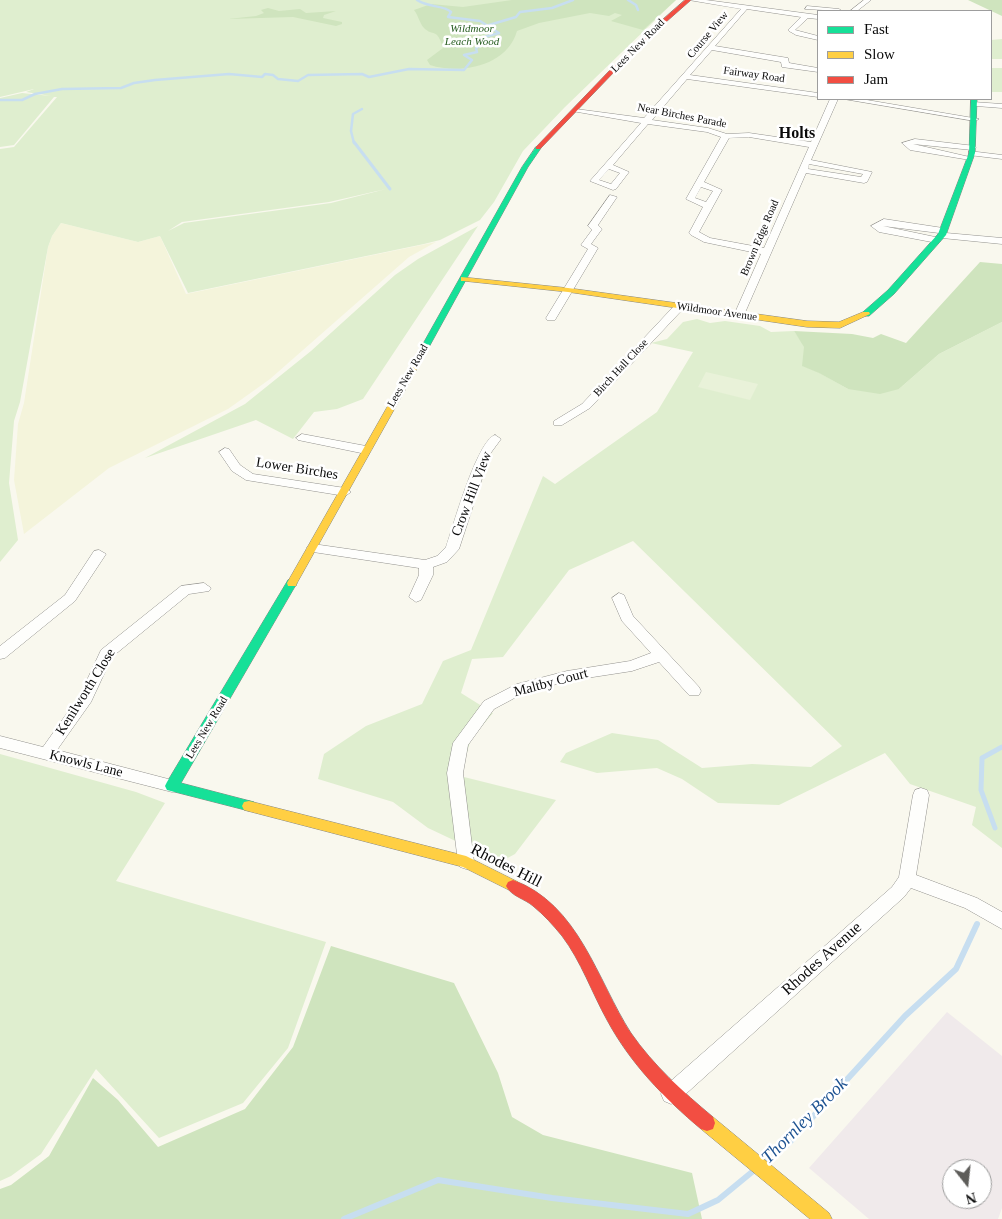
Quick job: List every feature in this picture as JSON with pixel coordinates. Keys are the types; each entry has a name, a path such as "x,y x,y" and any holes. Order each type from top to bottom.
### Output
{"street":[{"name":"Lees New Road","path":"172,786 314,548 366,450 464,279 507,199 538,148 576,111 639,43 688,0"},
{"path":"692,0 826,10"},
{"path":"854,10 868,0"},
{"path":"745,4 817,17"},
{"name":"Course View","path":"606,165 687,77 712,48 745,4"},
{"path":"806,16 791,30 798,34 817,38"},
{"path":"712,48 813,62 817,68"},
{"name":"Fairway Road","path":"687,77 817,95"},
{"name":"Brown Edge Road","path":"739,315 803,165 834,100"},
{"path":"861,100 887,102 975,119"},
{"path":"975,102 1002,106"},
{"name":"Wildmoor Avenue","path":"464,279 568,290 822,326 849,323 872,310 941,235 971,153 975,102"},
{"name":"Near Birches Parade","path":"576,111 648,120 708,130 726,136 749,136 813,145"},
{"path":"708,206 690,199 726,136"},
{"path":"971,153 913,148 906,143 915,141 1002,158"},
{"path":"803,165 868,172 864,180 803,165"},
{"path":"700,183 718,190 694,233 707,240 767,252"},
{"path":"551,318 593,248 586,245 597,229 593,226 613,197"},
{"path":"941,235 884,222 876,226 882,230 1002,241"},
{"name":"Birch Hall Close","path":"558,422 586,406 680,307"},
{"path":"302,438 366,450"},
{"name":"Crow Hill View","path":"426,566 442,559 452,549 484,454 495,439"},
{"name":"Lower Birches","path":"225,452 236,468 250,477 345,492"},
{"path":"314,548 426,566 426,575 416,597"},
{"path":"0,654 70,598 99,554"},
{"name":"Kenilworth Close","path":"46,754 86,698 106,654 186,589 204,588"},
{"path":"618,598 627,618 694,691"},
{"name":"Maltby Court","path":"466,862 455,773 461,743 489,705 517,690 567,676 632,666 661,655"},
{"name":"Knowls Lane","path":"0,742 172,786"},
{"name":"Rhodes Hill","path":"172,786 466,862 528,893 551,911 572,936 590,967 609,1011 627,1040 670,1094 792,1193 818,1218"},
{"name":"Rhodes Avenue","path":"670,1094 898,892 907,878 921,795"},
{"path":"907,878 971,903 1002,921"}],"shaded area":[{"path":"947,1012 1002,1056 1002,1208 998,1219 869,1219 809,1168"}],"green space":[{"path":"0,0 676,0 565,107 523,151 494,202 480,220 440,240 188,293 160,236 138,242 61,223 52,236 48,247 20,402 14,421 9,483 18,540 0,562 0,149 14,147 57,97 54,97 14,145 0,147 0,98 22,93 51,96 26,92 34,89 0,97","holes":["386,189 331,203 184,223 168,231 182,222 329,202"]},
{"name":"Wildmoor Leach Wood","path":"512,0 676,0 643,30 611,21 622,15 615,13 609,16 590,13 539,23 517,31 512,43 504,52 493,60 481,65 455,69 430,65 427,60 443,48 441,41 437,35 424,28 414,10 431,4 463,7"},
{"path":"968,0 1002,0 1002,16"},
{"path":"268,8 279,11 300,9 306,13 336,11 324,15 323,18 342,22 342,24 336,26 293,17 228,19 256,16 264,13 261,10"},
{"path":"1002,39 1002,59 992,59 992,40"},
{"path":"992,68 1002,68 1002,92 992,92"},
{"path":"61,223 138,242 160,236 186,294 436,242 409,257 270,379 228,409 109,468 24,534 14,480 18,424 24,403 48,247 52,236"},
{"path":"478,226 363,399 337,409 314,412 293,439 256,420 145,458 245,404 311,351 395,275 418,259"},
{"path":"980,262 1002,264 1002,322 939,354 899,389 880,394 848,389 802,366 804,347 794,331 852,334 873,338 881,334 906,343"},
{"path":"697,319 710,323 725,321 760,326 771,332 794,331 806,348 803,366 848,389 899,389 939,354 1002,322 1002,848 972,825 976,807 910,784 885,753 779,805 718,803 682,779 657,768 597,773 560,762 566,753 612,733 658,740 702,768 752,764 811,767 842,746 633,541 569,570 503,657 472,659 461,693 493,713 471,739 460,776 556,800 515,854 500,862 428,828 393,802 318,779 324,754 366,726 422,704 443,661 471,650 543,476 555,484 657,412 693,352 651,343 667,339 683,322"},
{"path":"706,372 758,384 750,400 698,387"},
{"path":"0,754 136,792 165,803 116,881 326,942 288,1048 243,1103 159,1138 96,1069 41,1154 11,1176 0,1181"},
{"path":"331,946 454,983 498,1073 512,1117 543,1135 692,1173 702,1219 0,1219 0,1189 11,1185 49,1156 93,1078 118,1100 158,1147 245,1109 293,1047"}],"waterway":[{"path":"0,100 22,100 35,94 62,89 121,88 134,83 155,80 229,74 262,77 265,74 273,75 278,79 298,81 308,75 362,74 369,77 409,69 464,70 472,60 464,55 477,52 476,48 486,43 486,40 481,38 499,33 480,21 448,17 451,12 448,10 417,0"},
{"path":"489,25 516,17 520,12 552,8 573,0"},
{"path":"628,0 636,5 638,10"},
{"path":"354,143 351,131 353,114 362,109"},
{"path":"354,142 390,189"},
{"name":"Thornley Brook","path":"995,828 981,790 982,758 1002,747"},
{"name":"Thornley Brook","path":"766,1161 788,1144 905,1016 956,969 977,924"},
{"name":"Thornley Brook","path":"344,1219 438,1180 552,1198 688,1214 718,1200 752,1172"}],"traffic: fast":[{"path":"866,314 891,292 942,235 972,153 974,100"},
{"path":"419,358 525,167 538,148"},
{"path":"249,806 172,786 292,583"}],"traffic: slow":[{"path":"464,279 568,290 807,324 840,325 866,314"},
{"path":"292,583 419,358"},
{"path":"249,806 466,862 513,886"},
{"path":"707,1123 823,1219"}],"traffic: jam":[{"path":"538,148 639,43 688,0"},
{"path":"513,886 536,900 554,916 569,934 626,1038 663,1084 707,1123"}],"district":[{"name":"Holts","path":"797,134"}]}
